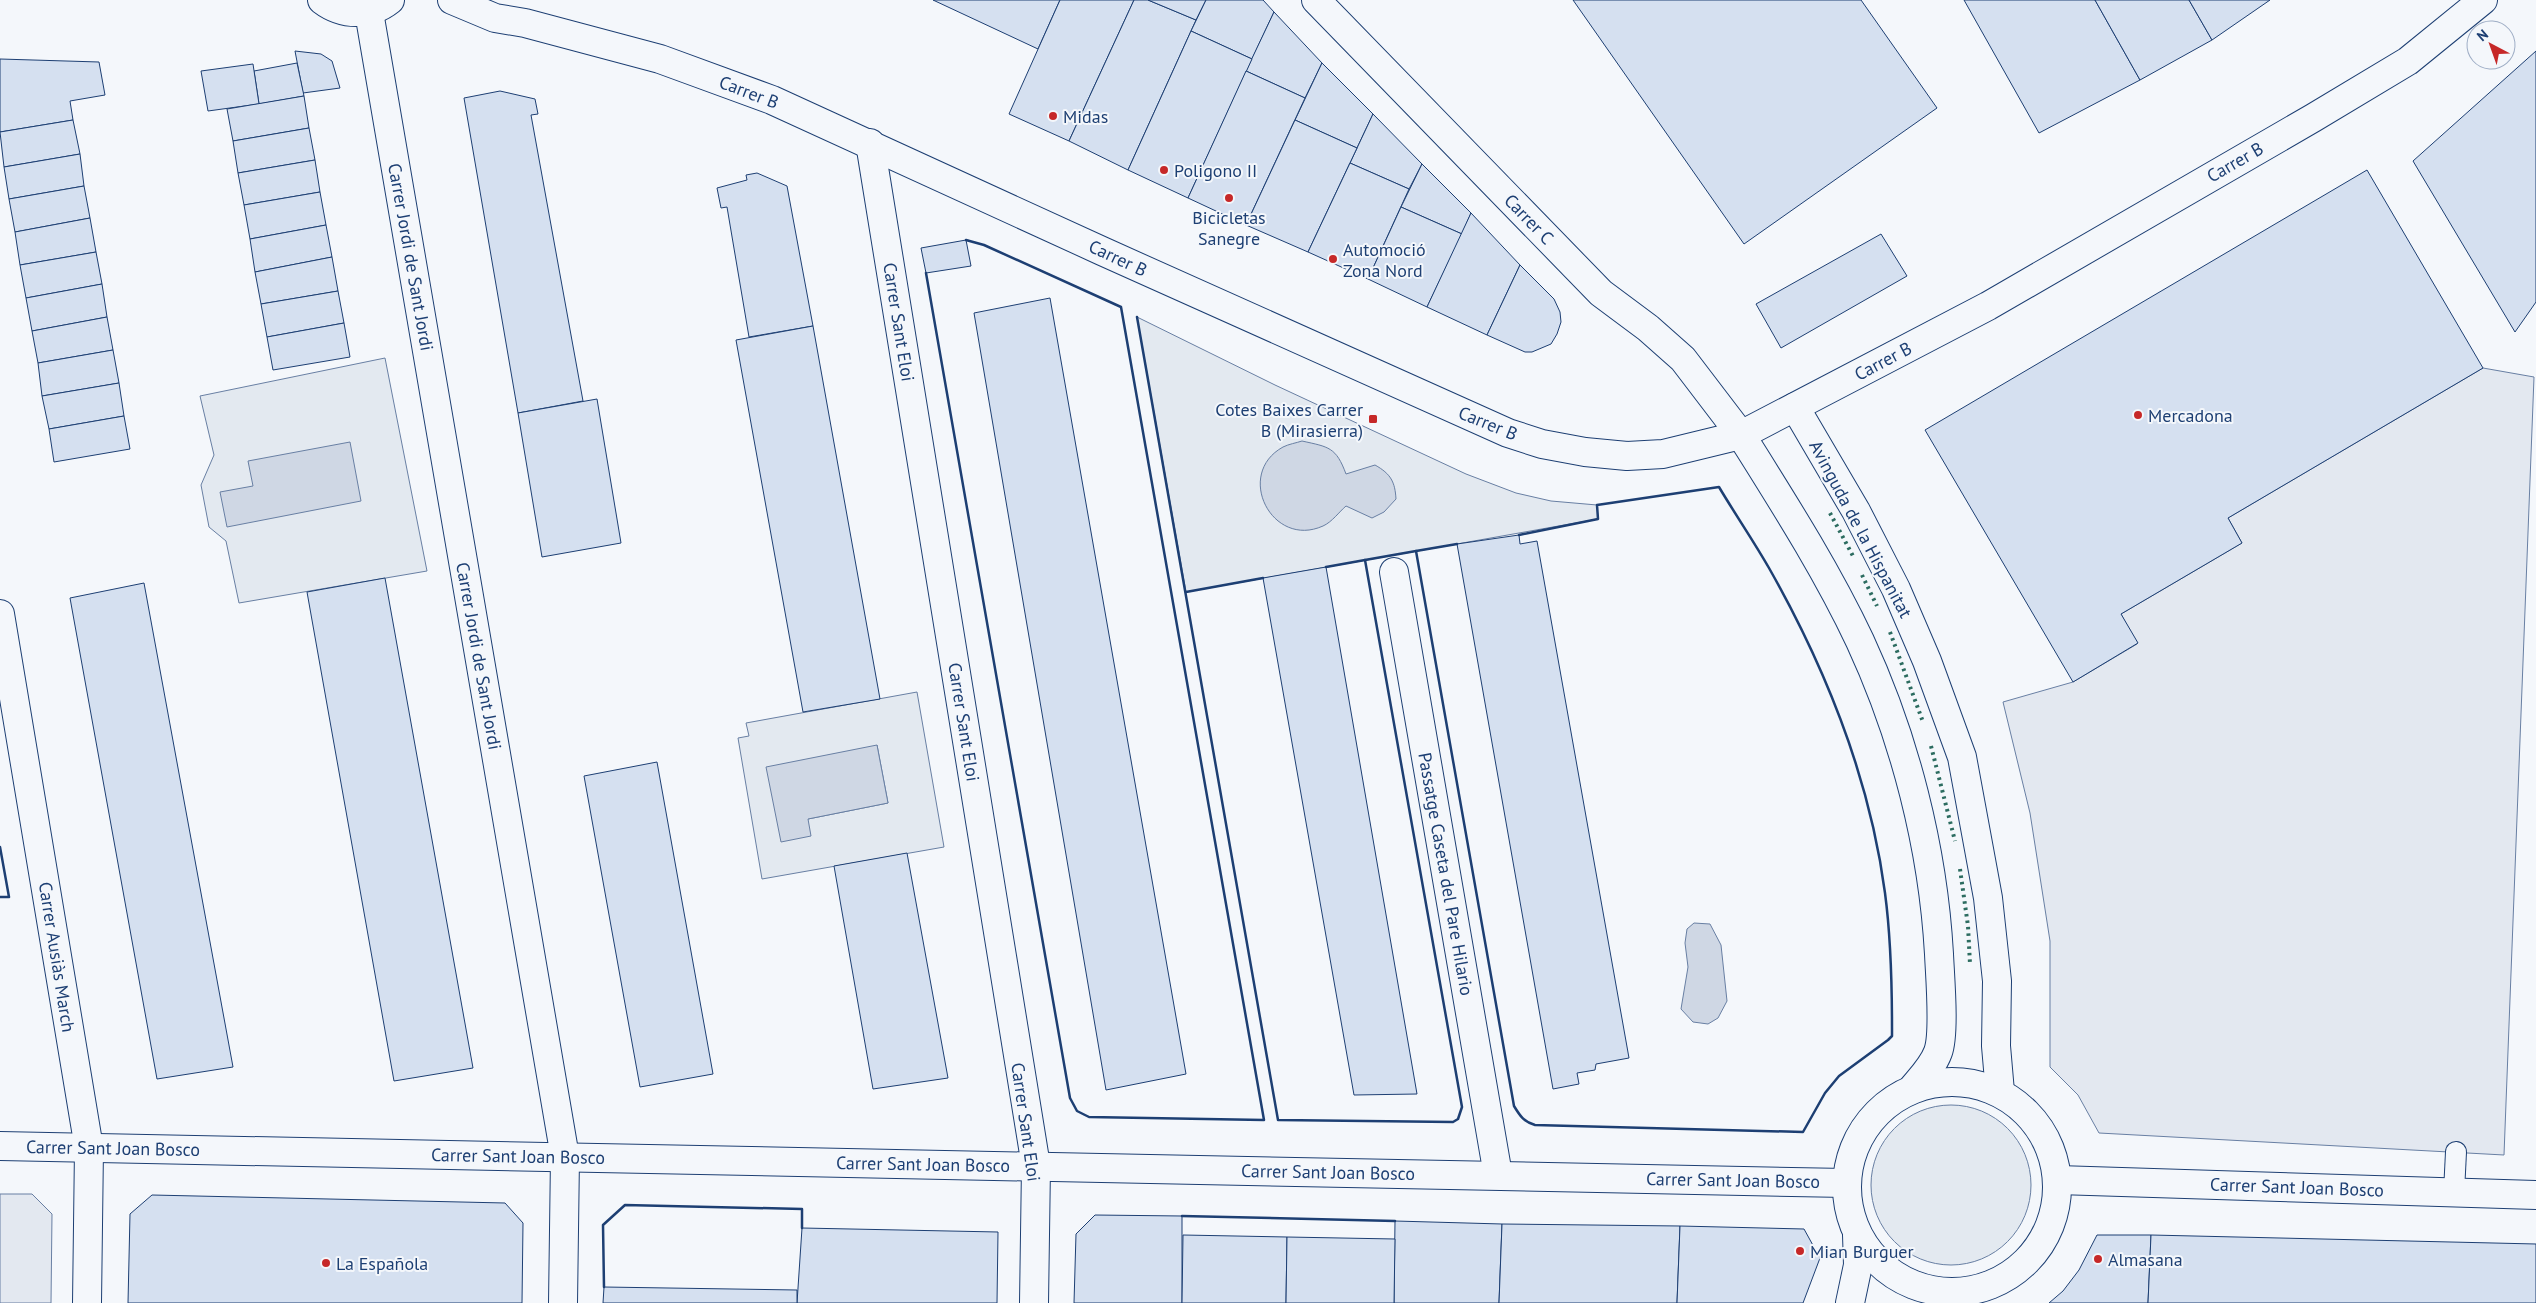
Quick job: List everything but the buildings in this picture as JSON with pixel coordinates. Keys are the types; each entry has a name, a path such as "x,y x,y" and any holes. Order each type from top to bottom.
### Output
{"street":[{"path":"322,0 338,10 353,13 380,6"},
{"name":"Carrer B","path":"452,0 495,18 534,25 660,59 772,100 870,143 1102,251 1508,433 1542,444 1585,452 1627,456 1663,454 1741,435 1988,306 2408,61 2483,0"},
{"name":"Carrer C","path":"1316,0 1601,293 1648,328 1683,359 1741,435"},
{"name":"Carrer Jordi de Sant Jordi","path":"380,6 565,1157 563,1303"},
{"name":"Carrer Sant Eloi","path":"870,143 1036,1166 1034,1303"},
{"name":"Avinguda de la Hispanitat","path":"1795,407 1856,511 1896,590 1927,661 1962,757 1988,898 1997,981 1996,1046 2000,1092"},
{"path":"1741,435 1812,550 1860,642 1886,708 1910,786 1926,850 1932,885 1941,1003 1939,1051 1912,1089"},
{"name":"Passatge Caseta del Pare Hilario","path":"1394,572 1498,1175"},
{"name":"Carrer Ausiàs March","path":"0,614 89,1148 87,1303"},
{"path":"1850,1303 1858,1266 1857,1235 1846,1200 1846,1183 1852,1153 1865,1126 1886,1104 1912,1089 1942,1082 1971,1083 2000,1092 2022,1108 2041,1129 2055,1162 2058,1180 2056,1208 2046,1235 2030,1258 2009,1276 1979,1295 1959,1292 1934,1292 1910,1284 1889,1272 1871,1256 1857,1235"},
{"name":"Carrer Sant Joan Bosco","path":"0,1146 1846,1183"},
{"name":"Carrer Sant Joan Bosco","path":"2058,1180 2536,1195"}],"lane":[{"path":"2454,1192 2456,1152"}],"shaded area":[{"path":"1137,317 1275,385 1466,474 1516,493 1551,501 1597,505 1598,519 1186,592"},
{"path":"385,358 427,571 239,603 226,541 209,527 201,485 214,455 200,396"},
{"path":"2483,368 2534,377 2504,1155 2099,1133 2078,1095 2050,1067 2050,941 2030,813 2003,702 2073,682 2137,644 2121,614 2242,543 2228,518"},
{"path":"1302,441 1325,447 1335,453 1346,474 1375,465 1380,468 1391,479 1395,488 1396,499 1384,512 1372,518 1346,506 1323,526 1305,530 1288,527 1275,518 1266,505 1261,490 1261,474 1269,459 1283,447"},
{"path":"350,442 361,501 227,527 220,492 253,486 248,461"},
{"path":"917,692 944,847 762,879 738,738 749,736 746,723","holes":["877,745 888,803 808,819"]},
{"path":"877,745 888,803 808,819 811,836 781,842 766,767"},
{"path":"1694,923 1710,924 1721,945 1727,1001 1718,1018 1708,1024 1693,1022 1681,1009 1688,967 1685,943 1687,929"},
{"path":"1959,1105 1989,1114 2008,1128 2018,1140 2025,1154 2030,1169 2030,1201 2025,1216 2018,1230 2008,1242 1996,1252 1974,1262 1959,1265 1943,1265 1928,1262 1906,1252 1884,1230 1872,1201 1871,1177 1874,1162 1884,1140 1906,1118 1935,1106"},
{"path":"0,1194 32,1194 52,1214 51,1303 0,1303"}],"hedge":[{"path":"1830,513 1853,556"},
{"path":"1862,575 1877,606"},
{"path":"1890,632 1923,722"},
{"path":"1931,746 1955,841"},
{"path":"1960,869 1968,926 1970,964"}],"wall":[{"path":"926,273 1070,1098 1077,1111 1089,1117 1264,1120 1121,307 984,245 966,240"},
{"path":"1137,317 1278,1120 1453,1122 1458,1119 1462,1107 1365,560 1326,567"},
{"path":"1365,560 1416,551 1514,1106 1520,1116 1535,1125 1803,1132 1825,1093 1839,1076 1892,1036 1889,927 1878,850 1856,766 1842,725 1809,645 1769,568 1719,487 1597,505 1598,519 1519,535"},
{"path":"1416,551 1457,544"},
{"path":"1186,592 1263,578"},
{"path":"0,847 9,897 0,897"},
{"path":"604,1287 603,1225 625,1205 802,1209 802,1228"},
{"path":"1182,1216 1395,1221"}],"place":[{"name":"Midas","path":"1053,116"},
{"name":"Poligono II","path":"1164,170"},
{"name":"Bicicletas Sanegre","path":"1229,198"},
{"name":"Automoció Zona Nord","path":"1333,259"},
{"name":"Mercadona","path":"2138,415"},
{"name":"Cotes Baixes Carrer B (Mirasierra)","path":"1373,419"},
{"name":"Mian Burguer","path":"1800,1251"},
{"name":"Almasana","path":"2098,1259"},
{"name":"La Española","path":"326,1263"}]}
